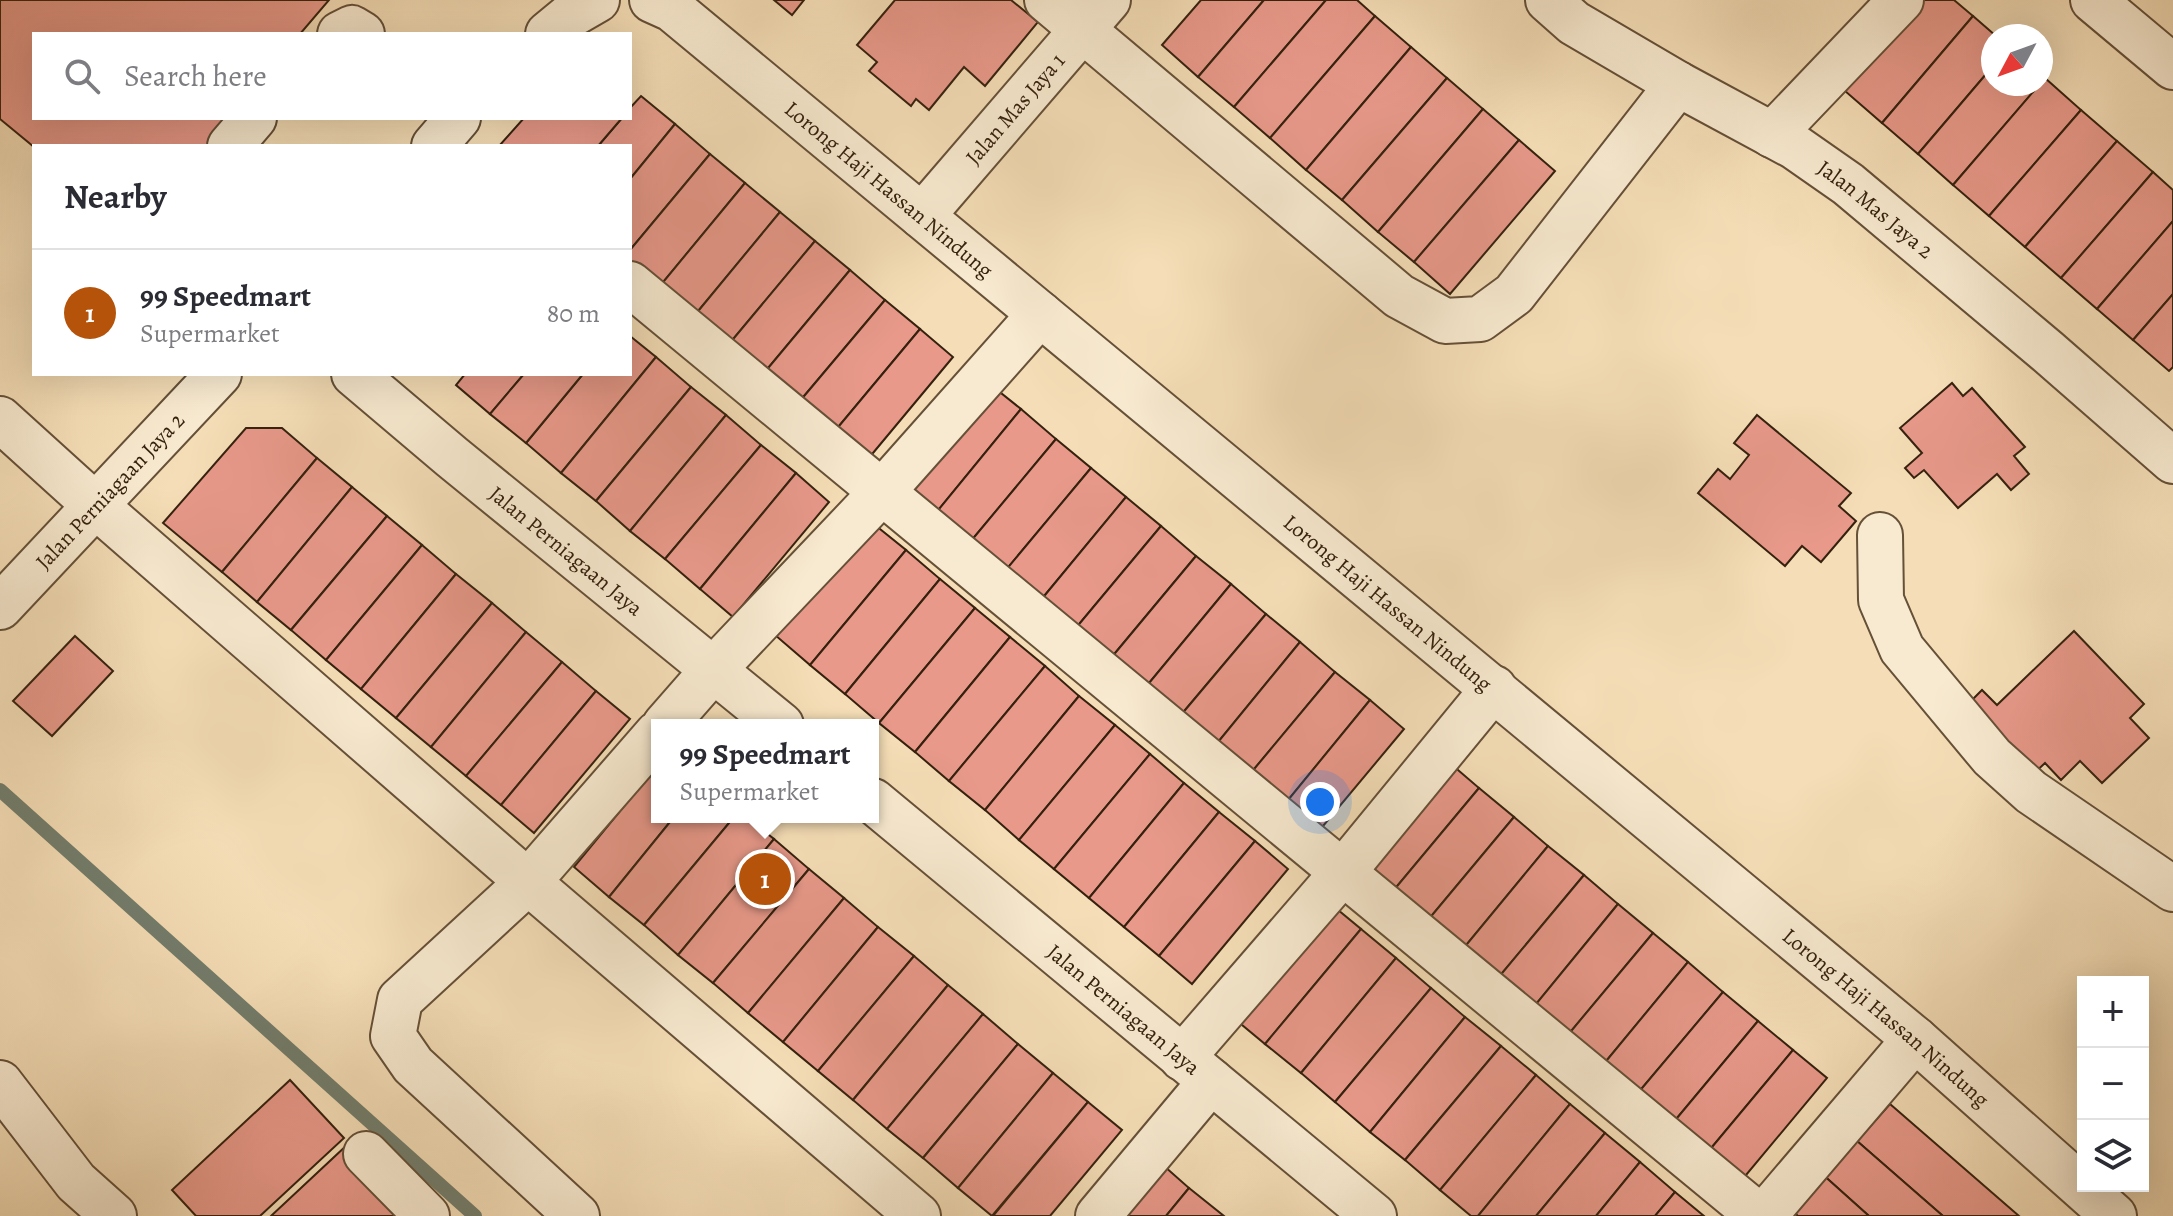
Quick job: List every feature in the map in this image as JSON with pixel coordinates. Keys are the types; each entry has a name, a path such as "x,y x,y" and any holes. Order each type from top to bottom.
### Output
{"street":[{"path":"550,32 597,0"},
{"name":"Lorong Haji Hassan Nindung","path":"652,0 672,9 1494,688 1915,1039 2114,1216"},
{"path":"1047,0 1095,15 1399,296 1445,321 1480,319 1514,294 1678,84"},
{"name":"Jalan Mas Jaya 2","path":"1548,0 1574,23 1795,147 1848,184 2173,461"},
{"path":"1772,135 1901,0"},
{"path":"2093,0 2173,67"},
{"name":"Jalan Mas Jaya 1","path":"922,216 1095,15"},
{"path":"232,144 252,120"},
{"path":"632,286 1762,1216 1915,1039"},
{"path":"670,719 882,492 1040,314"},
{"name":"Jalan Perniagaan Jaya 2","path":"0,607 217,376"},
{"name":"Jalan Perniagaan Jaya","path":"356,376 774,719"},
{"path":"0,419 528,882 918,1216"},
{"path":"1880,535 1881,600 1902,649 1992,757 2031,792 2173,889"},
{"path":"1098,1216 1196,1069 1343,872 1494,688"},
{"path":"577,1216 413,1065 393,1036 400,1000 528,882 651,741"},
{"name":"Jalan Perniagaan Jaya","path":"879,806 1374,1216"},
{"path":"0,1083 76,1182 114,1216"},
{"path":"366,1154 427,1216"}],"building":[{"path":"0,0 329,0 302,32 32,32 32,120 228,120 209,144 32,145 0,119"},
{"path":"774,0 804,0 792,15"},
{"path":"895,0 1011,0 1038,22 985,86 964,67 929,110 916,99 911,106 869,71 877,62 857,45"},
{"path":"1201,0 1264,0 1198,77 1162,45"},
{"path":"1264,0 1326,0 1234,107 1198,77"},
{"path":"1326,0 1357,0 1375,16 1270,138 1234,107"},
{"path":"1924,0 1954,0 1973,16 1882,123 1845,91"},
{"path":"1375,16 1411,47 1306,170 1270,138"},
{"path":"1973,16 1982,24 1981,80 1918,154 1882,123"},
{"path":"1411,47 1447,78 1342,200 1306,170"},
{"path":"1447,78 1483,109 1378,232 1342,200"},
{"path":"1981,80 1981,96 2030,96 1953,185 1918,154"},
{"path":"2053,85 2081,110 1989,216 1953,185 2030,96 2053,96"},
{"path":"641,96 675,124 632,177 632,144 600,144 620,120 632,120 632,106"},
{"path":"1483,109 1519,140 1414,262 1378,232"},
{"path":"2081,110 2117,141 2025,247 1989,216"},
{"path":"522,120 620,120 600,144 501,144"},
{"path":"675,124 710,154 632,248 632,177"},
{"path":"1519,140 1555,171 1450,294 1414,262"},
{"path":"2117,141 2153,172 2061,278 2025,247"},
{"path":"710,154 745,183 650,298 632,283 632,248"},
{"path":"2153,172 2173,190 2173,221 2097,309 2061,278"},
{"path":"745,183 780,212 685,327 650,298"},
{"path":"780,212 815,241 719,356 685,327"},
{"path":"2173,221 2173,294 2133,340 2097,309"},
{"path":"815,241 850,270 754,385 719,356"},
{"path":"850,270 885,300 789,414 754,385"},
{"path":"2173,294 2173,367 2169,371 2133,340"},
{"path":"885,300 920,329 824,444 789,414"},
{"path":"920,329 953,357 858,471 824,444"},
{"path":"632,338 656,357 561,473 526,443 581,376 632,376"},
{"path":"656,357 691,387 596,501 561,473"},
{"path":"463,376 522,376 490,414 456,385"},
{"path":"522,376 581,376 526,443 490,414"},
{"path":"986,381 1021,409 926,525 891,495"},
{"path":"1952,383 1963,396 1972,388 2025,447 2014,456 2029,474 2011,490 1997,474 1958,508 1924,470 1914,478 1905,468 1922,453 1900,428"},
{"path":"691,387 726,415 630,531 596,501"},
{"path":"1021,409 1056,439 961,553 926,525"},
{"path":"726,415 761,445 665,559 630,531"},
{"path":"1757,415 1851,493 1839,506 1856,521 1821,562 1802,546 1785,566 1698,493 1718,469 1730,479 1749,455 1734,443"},
{"path":"246,428 282,428 317,458 222,572 163,523"},
{"path":"1056,439 1091,468 995,583 961,553"},
{"path":"761,445 796,473 700,589 665,559"},
{"path":"317,458 352,487 257,602 222,572"},
{"path":"1091,468 1126,497 1031,612 995,583"},
{"path":"796,473 829,502 733,617 700,589"},
{"path":"352,487 387,516 291,630 257,602"},
{"path":"1126,497 1161,526 1065,641 1031,612"},
{"path":"387,516 422,545 326,660 291,630"},
{"path":"870,521 906,550 810,665 775,635"},
{"path":"1161,526 1196,556 1101,670 1065,641"},
{"path":"422,545 456,574 361,689 326,660"},
{"path":"906,550 940,579 845,694 810,665"},
{"path":"1196,556 1231,584 1135,700 1101,670"},
{"path":"456,574 492,603 396,718 361,689"},
{"path":"940,579 975,608 879,723 879,719 874,719 845,694"},
{"path":"1231,584 1266,614 1170,728 1135,700"},
{"path":"492,603 526,632 431,747 396,718"},
{"path":"975,608 1010,637 915,752 879,723"},
{"path":"1266,614 1300,642 1205,758 1170,728"},
{"path":"2074,631 2144,704 2130,718 2149,738 2102,783 2080,761 2061,780 2045,763 2031,776 1965,707 1982,690 1997,705"},
{"path":"526,632 562,662 466,776 431,747"},
{"path":"75,636 113,671 52,736 13,701"},
{"path":"1010,637 1045,666 949,781 915,752"},
{"path":"1300,642 1335,672 1240,786 1205,758"},
{"path":"562,662 596,691 501,805 466,776"},
{"path":"1045,666 1079,696 985,810 949,781"},
{"path":"1335,672 1370,700 1275,816 1240,786"},
{"path":"596,691 630,719 534,833 501,805"},
{"path":"1079,696 1115,725 1019,840 985,810"},
{"path":"1370,700 1404,729 1308,844 1275,816"},
{"path":"1115,725 1150,754 1054,869 1019,840"},
{"path":"1150,754 1184,783 1089,898 1054,869"},
{"path":"1444,758 1479,788 1383,903 1348,874"},
{"path":"651,773 651,823 669,823 609,897 574,867"},
{"path":"1184,783 1219,812 1124,927 1089,898"},
{"path":"1479,788 1514,817 1418,932 1383,903"},
{"path":"1219,812 1255,841 1159,956 1124,927"},
{"path":"1514,817 1548,846 1453,961 1418,932"},
{"path":"669,823 729,823 644,925 609,897"},
{"path":"729,823 754,823 774,839 678,955 644,925"},
{"path":"774,839 809,869 713,983 678,955"},
{"path":"1255,841 1288,869 1192,984 1159,956"},
{"path":"1548,846 1584,875 1488,990 1453,961"},
{"path":"809,869 844,898 748,1013 713,983"},
{"path":"1584,875 1618,904 1523,1020 1488,990"},
{"path":"844,898 878,927 783,1042 748,1013"},
{"path":"1326,900 1361,929 1265,1044 1230,1015"},
{"path":"1618,904 1653,933 1557,1048 1523,1020"},
{"path":"878,927 914,956 818,1071 783,1042"},
{"path":"1361,929 1396,958 1301,1073 1265,1044"},
{"path":"1653,933 1688,962 1593,1077 1557,1048"},
{"path":"914,956 948,985 853,1100 818,1071"},
{"path":"1396,958 1431,988 1335,1102 1301,1073"},
{"path":"1688,962 1723,992 1627,1106 1593,1077"},
{"path":"948,985 983,1014 887,1129 853,1100"},
{"path":"1431,988 1465,1017 1370,1132 1335,1102"},
{"path":"1723,992 1758,1021 1662,1136 1627,1106"},
{"path":"983,1014 1018,1044 923,1158 887,1129"},
{"path":"1465,1017 1501,1046 1405,1160 1370,1132"},
{"path":"1758,1021 1793,1050 1697,1165 1662,1136"},
{"path":"1018,1044 1053,1073 958,1188 923,1158"},
{"path":"1501,1046 1536,1075 1440,1190 1405,1160"},
{"path":"1793,1050 1827,1078 1731,1193 1697,1165"},
{"path":"1053,1073 1088,1102 992,1216 958,1188"},
{"path":"1536,1075 1570,1104 1478,1216 1471,1216 1440,1190"},
{"path":"290,1080 344,1138 260,1216 196,1216 172,1190"},
{"path":"1088,1102 1122,1130 1050,1216 993,1216"},
{"path":"1570,1104 1605,1133 1536,1216 1478,1216"},
{"path":"1890,1104 2019,1216 1943,1216 1857,1141"},
{"path":"1841,1127 1943,1216 1869,1216 1811,1164"},
{"path":"1605,1133 1640,1162 1596,1216 1536,1216"},
{"path":"347,1145 413,1216 271,1216"},
{"path":"1155,1158 1189,1188 1166,1216 1107,1216"},
{"path":"1640,1162 1675,1192 1655,1216 1596,1216"},
{"path":"1811,1164 1869,1216 1798,1216 1780,1200"},
{"path":"1189,1188 1224,1216 1166,1216"},
{"path":"1675,1192 1704,1216 1655,1216"}],"waterway":[{"path":"0,790 475,1216"}],"place":[{"name":"99 Speedmart","path":"765,879"}]}
